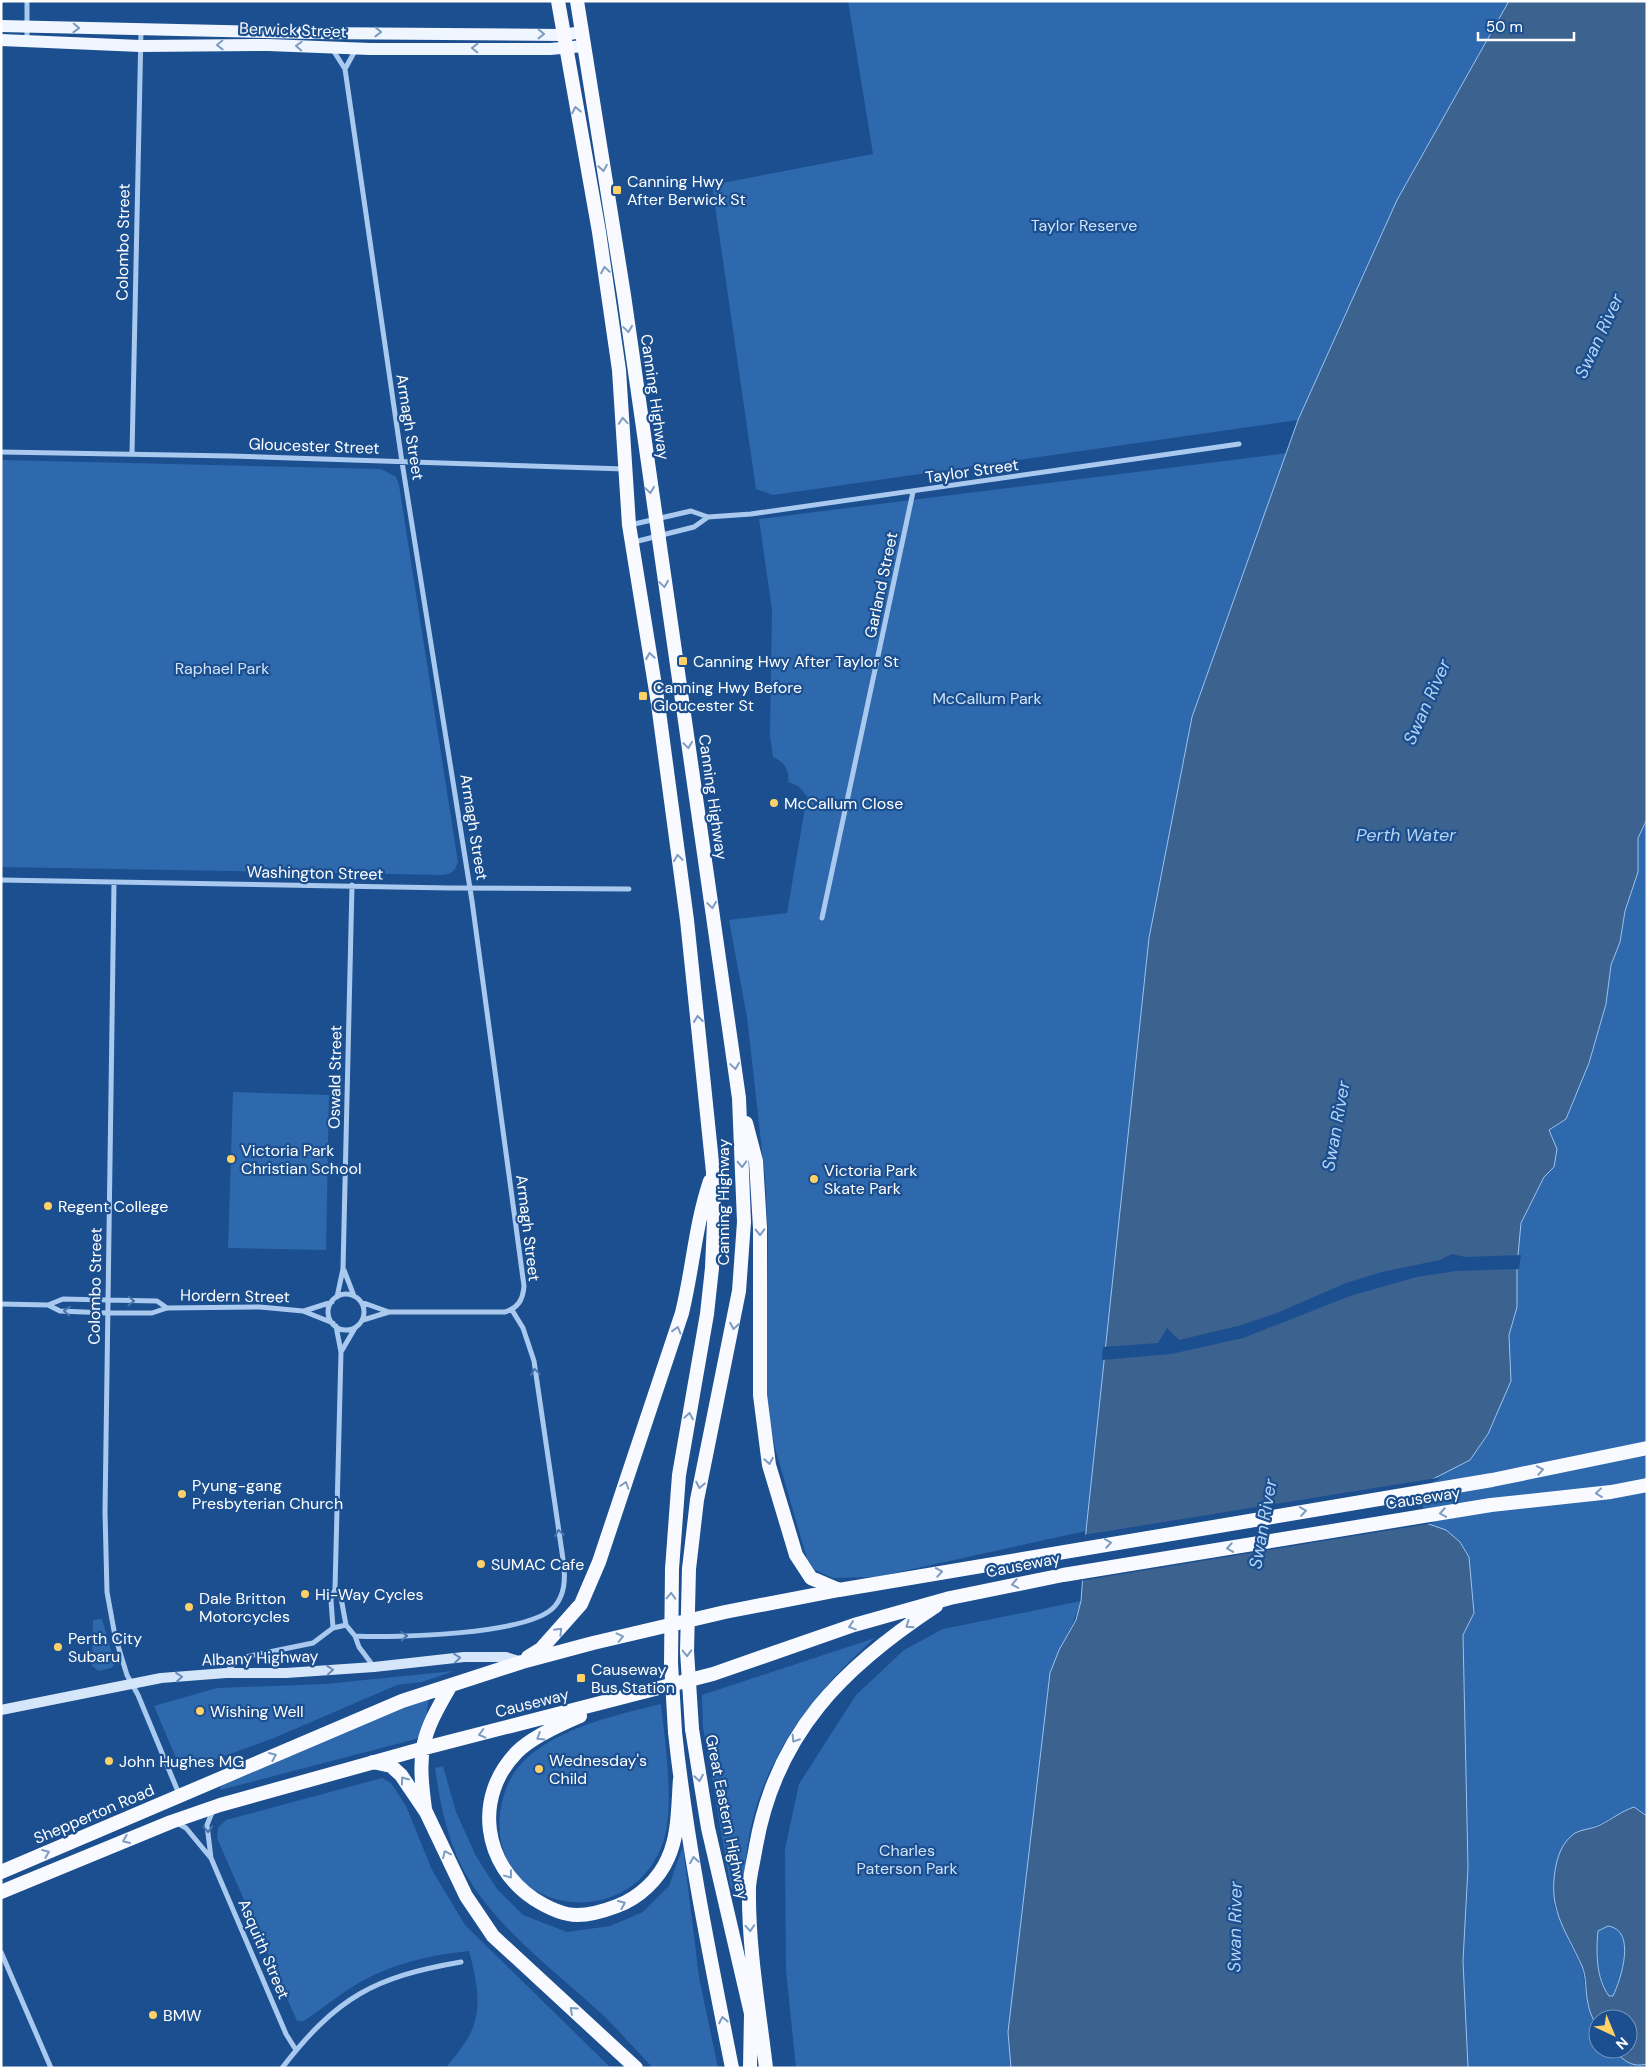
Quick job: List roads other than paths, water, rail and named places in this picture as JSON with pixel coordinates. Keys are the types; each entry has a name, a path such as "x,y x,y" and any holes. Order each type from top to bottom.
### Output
{"highway":[{"name":"Canning Highway","path":"558,1 609,294 619,370 629,525 658,704 687,920 713,1172 714,1222 711,1276 679,1475 672,1569 671,1664 680,1779"},
{"name":"Canning Highway","path":"577,1 624,295 654,518 739,1098 744,1222 739,1291 731,1339 697,1500 689,1569"},
{"path":"739,1098 756,1162 760,1228 760,1395 769,1465 796,1556 811,1578 839,1590"},
{"path":"522,1662 541,1649 581,1604 599,1562 682,1313 699,1212 713,1172"},
{"name":"Causeway","path":"451,1685 522,1662 725,1612 1060,1551 1492,1480 1647,1448"},
{"name":"Causeway","path":"421,1749 713,1674 854,1625 950,1598 1063,1575 1491,1505 1611,1492 1647,1485"},
{"name":"Great Eastern Highway","path":"689,1569 687,1651 692,1729 708,1828 765,2068"},
{"path":"765,2068 752,1951 749,1885 761,1817 785,1756 807,1720 835,1687 886,1640 950,1598"},
{"path":"426,1812 420,1773 421,1749 433,1715 451,1685"},
{"name":"Shepperton Road","path":"1,1872 402,1701 451,1685"},
{"path":"615,1700 560,1725 518,1751 504,1768 495,1785 488,1819 490,1840 496,1856 508,1875 522,1891 543,1905 575,1915 600,1912 628,1902 647,1888 668,1857 674,1839 680,1779"},
{"path":"1,1892 171,1822 220,1805 421,1749"},
{"path":"373,1762 391,1766 401,1775 426,1812 466,1896 493,1936 636,2068"},
{"path":"680,1779 709,1951 732,2068"},
{"path":"750,2068 751,2014"}],"main road":[{"name":"Berwick Street","path":"1,26 564,41"},
{"name":"Berwick Street","path":"1,40 140,46 259,44 356,48 583,39"},
{"name":"Albany Highway","path":"1,1710 161,1678 226,1673 374,1667 464,1657 506,1657 522,1662"}],"street":[{"path":"27,1 27,41"},
{"name":"Colombo Street","path":"132,454 141,30"},
{"name":"Armagh Street","path":"330,48 345,69 402,462 470,888 524,1286 524,1296 512,1310"},
{"path":"345,69 356,48"},
{"name":"Taylor Street","path":"629,525 690,511 708,516 751,514 1239,444"},
{"name":"Gloucester Street","path":"1,452 132,454 626,469"},
{"name":"Garland Street","path":"822,918 913,492"},
{"name":"Taylor Street","path":"632,543 694,527 708,516"},
{"name":"Washington Street","path":"1,880 629,889"},
{"name":"Colombo Street","path":"114,883 104,1532 107,1592 116,1636 127,1675 132,1684"},
{"name":"Oswald Street","path":"337,1297 344,1269 352,885"},
{"name":"Oswald Street","path":"344,1269 354,1296"},
{"path":"333,1628 331,1600 335,1589 341,1352 328,1311 332,1302 344,1293 354,1296 361,1302 389,1312"},
{"name":"Hordern Street","path":"1,1304 48,1305 63,1299 157,1301 167,1308"},
{"name":"Hordern Street","path":"303,1311 332,1302"},
{"path":"361,1302 364,1314 363,1320"},
{"name":"Hordern Street","path":"48,1305 60,1311 152,1313 167,1308 260,1307 303,1311 334,1325"},
{"path":"341,1352 363,1320 389,1312 499,1313 512,1310 523,1328 534,1361 565,1581 555,1606 533,1620 442,1634 381,1637 355,1636"},
{"path":"334,1325 344,1330 356,1328"},
{"path":"335,1589 340,1598 346,1625 355,1636 358,1647 374,1667"},
{"path":"226,1673 240,1658 313,1643 333,1628 346,1625"},
{"path":"132,1684 180,1796"},
{"name":"Asquith Street","path":"211,1858 208,1820 214,1810 220,1805"},
{"name":"Asquith Street","path":"171,1822 186,1828 211,1858 286,2034 296,2050"},
{"path":"1,1952 51,2068"},
{"path":"282,2068 296,2050 334,2010 380,1982 420,1969 461,1962"}],"water":[{"name":"Perth Water","path":"1509,1 1647,1 1647,819 1638,838 1638,872 1625,911 1620,942 1611,965 1606,1004 1589,1063 1566,1119 1549,1130 1557,1149 1554,1167 1544,1177 1521,1223 1517,1266 1517,1307 1509,1335 1511,1381 1488,1434 1470,1460 1431,1480 1421,1504 1420,1521 1446,1530 1460,1542 1469,1557 1474,1613 1463,1635 1468,1867 1463,1961 1468,2068 1011,2068 1008,2032 1050,1673 1059,1650 1076,1620 1081,1601 1086,1531 1149,938 1192,717 1298,420 1397,200"},
{"path":"1634,1807 1647,1816 1647,2064 1636,2065 1623,2059 1638,2059 1638,2009 1590,2009 1586,1994 1584,1971 1563,1928 1555,1904 1554,1877 1561,1849 1575,1833 1597,1826","holes":["1608,1926 1617,1929 1622,1936 1624,1945 1623,1967 1613,1996 1609,1996 1599,1973 1597,1956 1598,1931"]}],"place":[{"name":"Canning Hwy After Berwick St","path":"617,190"},
{"name":"Canning Hwy After Taylor St","path":"683,661"},
{"name":"Canning Hwy Before Gloucester St","path":"643,696"},
{"name":"McCallum Close","path":"774,803"},
{"name":"Victoria Park Christian School","path":"231,1159"},
{"name":"Victoria Park Skate Park","path":"814,1179"},
{"name":"Regent College","path":"48,1206"},
{"name":"Pyung-gang Presbyterian Church","path":"182,1494"},
{"name":"SUMAC Cafe","path":"481,1564"},
{"name":"Hi-Way Cycles","path":"305,1594"},
{"name":"Dale Britton Motorcycles","path":"189,1607"},
{"name":"Perth City Subaru","path":"58,1647"},
{"name":"Causeway Bus Station","path":"581,1678"},
{"name":"Wishing Well","path":"200,1711"},
{"name":"John Hughes MG","path":"109,1761"},
{"name":"Wednesday's Child","path":"539,1769"},
{"name":"BMW","path":"153,2015"}],"park label":[{"name":"Taylor Reserve","path":"1084,225"},
{"name":"Raphael Park","path":"222,668"},
{"name":"McCallum Park","path":"987,698"},
{"name":"Charles Paterson Park","path":"907,1859"}],"water label":[{"name":"Swan River","path":"1599,336"},
{"name":"Swan River","path":"1427,702"},
{"name":"Swan River","path":"1336,1126"},
{"name":"Swan River","path":"1263,1524"},
{"name":"Swan River","path":"1235,1927"}]}
